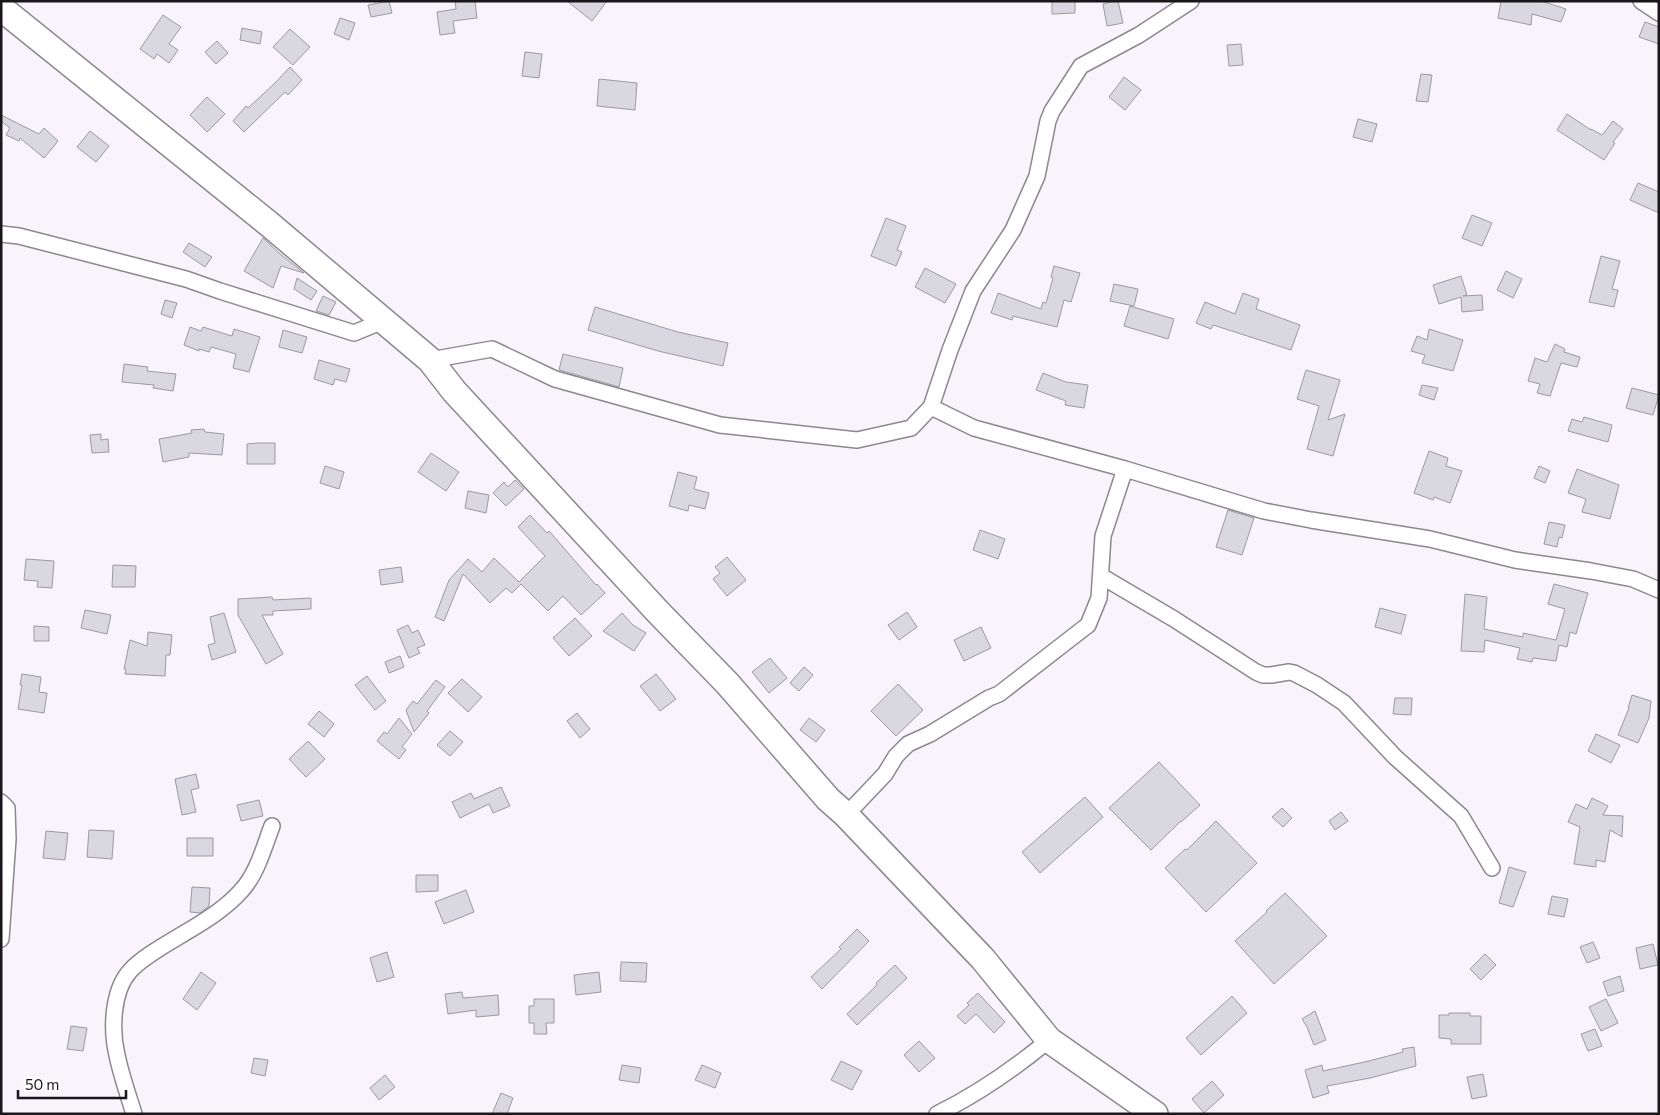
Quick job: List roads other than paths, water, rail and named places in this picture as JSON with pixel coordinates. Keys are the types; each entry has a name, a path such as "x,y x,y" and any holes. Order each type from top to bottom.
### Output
{"highway":[{"path":"1,8 269,224 430,360 461,398 658,612 727,683 828,799 846,815 984,959 1049,1040 1155,1114"}],"street":[{"path":"430,360 492,349 555,379 720,425 857,440 911,428 931,407 950,350 973,291 1013,230 1037,176 1048,121 1052,111 1081,66 1139,35 1191,1"},
{"path":"1640,1 1659,13"},
{"path":"1,234 19,236 186,279 354,334 383,321"},
{"path":"931,407 974,428 1125,469 1264,511 1430,539 1515,560 1591,570 1633,579 1659,590"},
{"path":"846,815 884,774 896,756 908,744 930,734 989,698 999,694 1088,625 1099,598 1103,536 1125,469"},
{"path":"1101,576 1174,619 1256,672 1263,675 1294,673 1317,685 1344,703 1395,757 1460,816 1492,868"},
{"path":"1,802 6,808 8,838 1,939"},
{"path":"134,1114 116,1054 115,1008 121,984 130,970 153,953 208,919 242,891 255,869 272,826"},
{"path":"937,1114 954,1106 1021,1064 1049,1040"}]}
